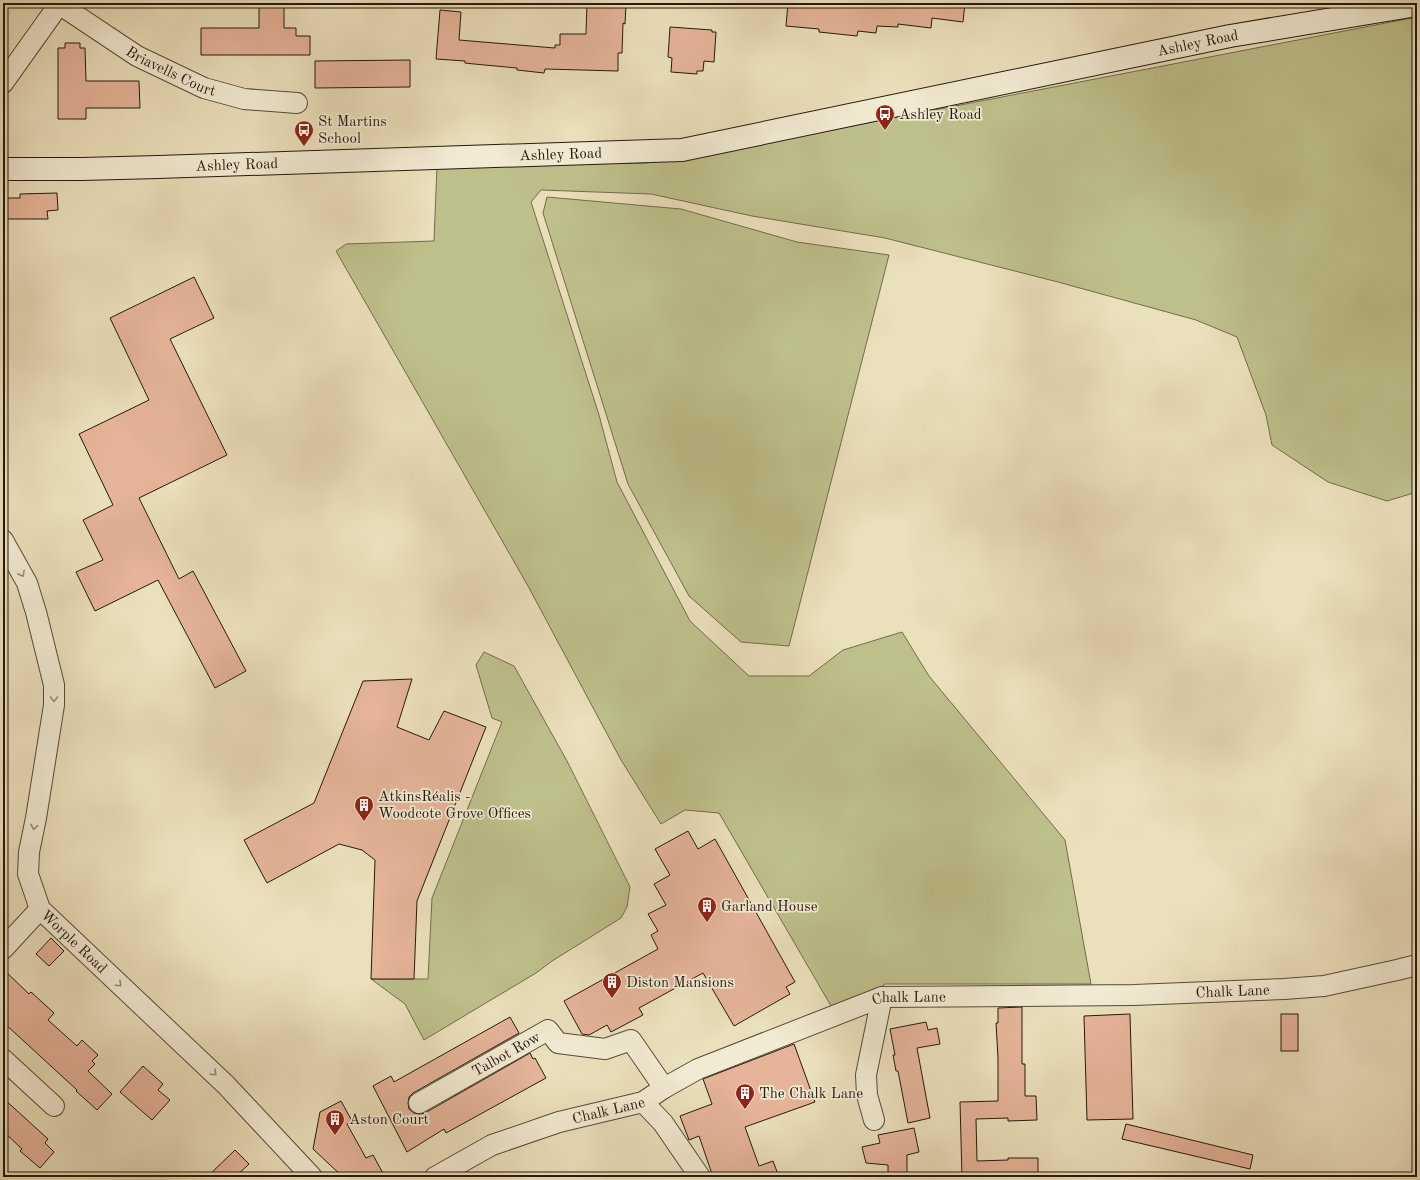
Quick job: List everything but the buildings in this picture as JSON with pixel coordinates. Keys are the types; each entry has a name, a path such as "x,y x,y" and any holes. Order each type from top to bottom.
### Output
{"main road":[{"name":"Ashley Road","path":"3,169 158,167 682,150 1230,36 1417,5"}],"street":[{"path":"3,83 59,4"},
{"name":"Briavells Court","path":"59,4 137,56 204,88 244,99 297,103"},
{"name":"Worple Road","path":"3,540 27,583 36,612 54,685 54,704 36,818 29,852 28,874 40,910 226,1084 312,1177"},
{"path":"3,949 40,910"},
{"name":"Chalk Lane","path":"435,1177 492,1145 559,1122 643,1102 664,1088 698,1069 882,998 1134,995 1284,989 1324,986 1417,965"},
{"path":"874,1120 867,1095 866,1075 882,998"},
{"name":"Talbot Row","path":"419,1103 548,1030 558,1043 604,1049 631,1040 664,1088"},
{"path":"3,1059 54,1106"},
{"path":"643,1102 663,1123 700,1177"}],"green space":[{"path":"1417,17 1417,492 1387,501 1328,482 1272,445 1266,415 1237,337 1196,320 1058,282 885,238 752,216 651,194 541,190 531,202 599,415 617,482 690,621 749,676 809,676 843,650 902,632 929,676 1065,840 1091,984 885,984 838,1018 719,813 685,810 661,824 621,760 528,586 336,251 346,244 434,241 437,166 646,163 732,149"},
{"path":"547,197 681,209 797,242 889,255 789,646 741,642 689,596 628,484 543,213"},
{"path":"484,652 514,666 567,761 630,887 627,907 621,918 552,961 536,973 424,1040 405,1004 371,979 428,979 432,898 502,722 492,718 476,665"}],"place":[{"name":"Ashley Road","path":"885,131"},
{"name":"St Martins School","path":"304,147"},
{"name":"AtkinsRéalis - Woodcote Grove Offices","path":"364,822"},
{"name":"Garland House","path":"707,923"},
{"name":"Diston Mansions","path":"612,999"},
{"name":"The Chalk Lane","path":"745,1110"},
{"name":"Aston Court","path":"335,1136"}]}
